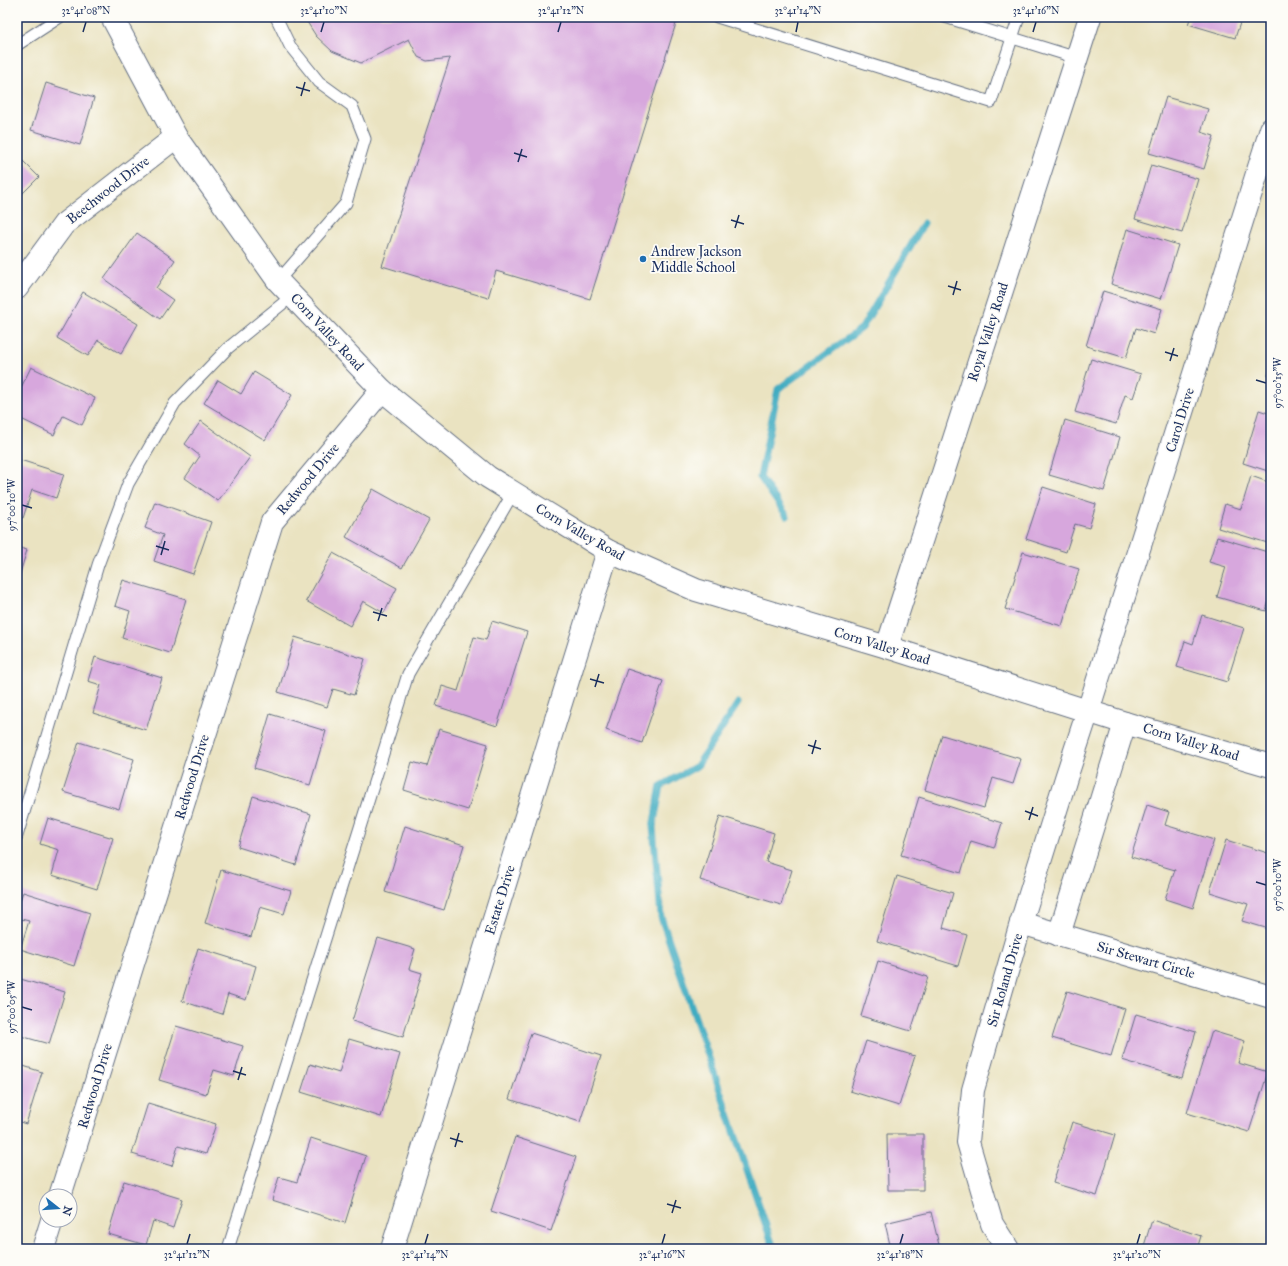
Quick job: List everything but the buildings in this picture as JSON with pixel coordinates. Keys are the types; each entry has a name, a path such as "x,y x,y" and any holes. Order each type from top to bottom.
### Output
{"street":[{"name":"Corn Valley Road","path":"112,17 176,137 285,288 382,390 488,478 608,551 696,590 1271,766"},
{"name":"Royal Valley Road","path":"886,647 1090,17"},
{"name":"Carol Drive","path":"1088,711 1271,129"},
{"name":"Beechwood Drive","path":"17,288 64,224 176,137"},
{"name":"Redwood Drive","path":"63,1188 272,522 382,390"},
{"name":"Estate Drive","path":"392,1249 608,551"},
{"name":"Sir Roland Drive","path":"1008,1249 992,1224 968,1142 973,1090 1021,923 1088,711"},
{"path":"1059,935 1125,722"},
{"name":"Sir Stewart Circle","path":"1021,923 1271,997"},
{"path":"43,1249 50,1228"}],"lane":[{"path":"17,45 60,17"},
{"path":"17,836 98,565 128,484 175,403 285,288 346,203 366,139 352,106 319,82 290,46 276,17"},
{"path":"717,17 990,102 1019,17"},
{"path":"945,17 1077,58"},
{"path":"228,1249 408,674 513,493"}],"waterway":[{"path":"787,516 760,477 778,389 862,328 924,223"},
{"path":"738,703 697,766 661,786 653,827 661,917 774,1249"}],"place":[{"name":"Andrew Jackson Middle School","path":"643,259"}]}
